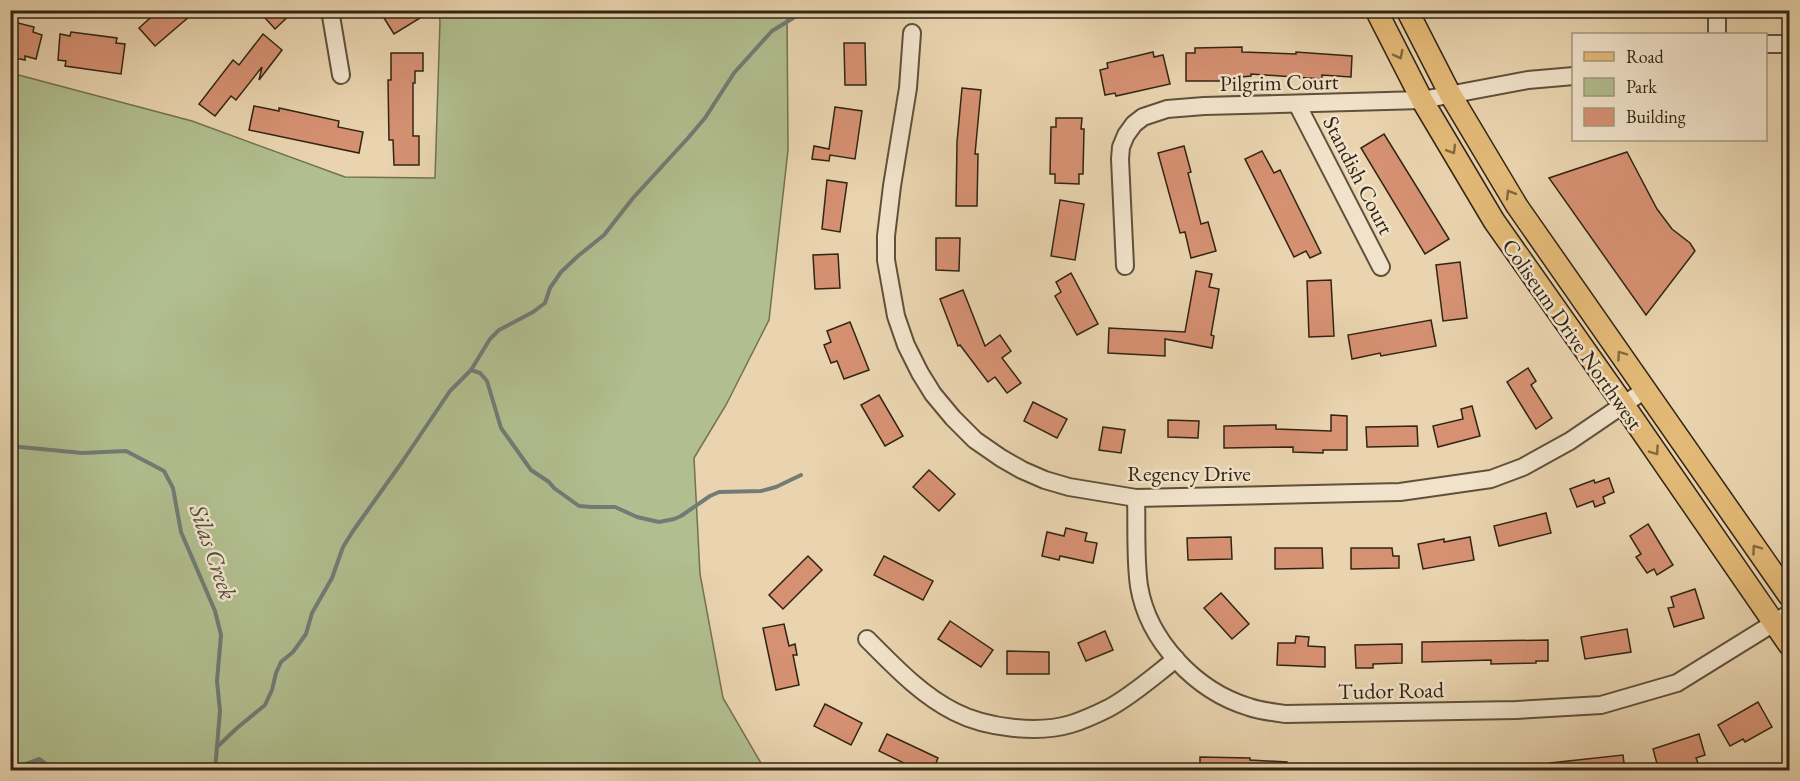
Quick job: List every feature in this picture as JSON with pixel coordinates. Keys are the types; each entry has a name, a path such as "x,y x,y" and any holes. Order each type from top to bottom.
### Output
{"main road":[{"name":"Coliseum Drive Northwest","path":"1376,10 1422,100 1494,221 1623,404 1782,618 1790,645"},
{"name":"Coliseum Drive Northwest","path":"1407,10 1450,94 1517,206 1790,597"}],"street":[{"path":"330,10 341,75"},
{"path":"1717,10 1717,33"},
{"name":"Regency Drive","path":"912,33 908,88 886,236 886,261 896,316 906,345 924,380 953,418 975,440 1022,470 1069,487 1136,498 1400,492 1491,479 1523,467 1570,441 1645,390"},
{"path":"1767,44 1790,44"},
{"name":"Pilgrim Court","path":"1125,266 1121,147 1134,124 1143,117 1167,109 1204,106 1422,100 1528,80 1572,76"},
{"name":"Standish Court","path":"1297,104 1381,267"},
{"name":"Tudor Road","path":"1136,498 1139,585 1152,627 1176,659 1210,689 1248,707 1285,714 1516,710 1601,705 1677,683 1782,618"},
{"path":"867,639 900,672 934,699 955,712 972,720 1028,729 1052,728 1088,718 1132,694 1176,659"}],"green space":[{"path":"438,11 787,11 788,150 769,320 726,405 694,458 700,574 723,698 765,770 11,770 11,73 192,121 345,177 435,178 440,21"}],"building":[{"path":"159,10 197,10 155,46 139,28"},
{"path":"258,10 295,10 275,29"},
{"path":"379,10 415,10 420,18 394,34"},
{"path":"10,21 34,27 33,32 42,35 36,59 25,56 25,60 10,57"},
{"path":"71,32 117,38 116,43 125,44 121,74 65,66 66,61 58,60 60,34 70,36"},
{"path":"263,34 282,50 259,80 262,67 236,100 231,96 215,116 199,104 233,60 239,65"},
{"path":"844,43 865,43 866,85 845,85"},
{"path":"1242,47 1242,52 1296,54 1296,52 1352,56 1351,77 1322,75 1322,79 1251,74 1251,76 1241,77 1241,81 1186,81 1186,53 1195,53 1195,48"},
{"path":"1153,52 1154,57 1163,55 1170,84 1116,96 1115,93 1105,95 1100,70 1108,68 1107,63"},
{"path":"391,53 423,53 423,71 415,71 415,83 413,83 413,136 419,136 419,165 394,165 393,140 389,140 388,80 391,80"},
{"path":"962,88 981,90 975,154 978,154 977,206 956,206 957,142"},
{"path":"254,106 279,111 279,108 339,121 338,127 363,132 359,153 249,130"},
{"path":"835,107 862,111 855,159 830,155 829,161 812,159 814,146 829,149"},
{"path":"1056,118 1082,118 1081,129 1084,129 1083,174 1079,174 1079,184 1055,183 1055,174 1050,174 1051,127 1056,127"},
{"path":"1384,134 1449,239 1425,254 1361,148"},
{"path":"1184,146 1191,172 1188,173 1201,224 1208,222 1216,251 1191,258 1185,232 1180,233 1158,153"},
{"path":"1262,151 1274,173 1280,170 1321,253 1310,258 1306,251 1294,257 1245,159"},
{"path":"1627,152 1657,209 1672,229 1690,243 1695,251 1646,315 1549,178"},
{"path":"827,180 847,183 840,232 822,229"},
{"path":"1060,200 1084,204 1075,260 1051,256"},
{"path":"936,238 960,238 959,271 936,270"},
{"path":"838,254 840,288 815,289 813,255"},
{"path":"1460,262 1467,318 1443,321 1436,265"},
{"path":"1196,271 1212,274 1209,287 1219,289 1211,335 1214,336 1212,348 1165,339 1165,356 1108,353 1109,328 1185,332"},
{"path":"1071,273 1098,324 1077,335 1055,296 1061,292 1056,282"},
{"path":"1331,280 1334,336 1309,337 1307,281"},
{"path":"963,290 985,346 1000,335 1011,351 1002,358 1021,383 1007,393 995,377 988,382 960,345 958,346 940,299"},
{"path":"1431,320 1436,346 1352,359 1348,335"},
{"path":"850,322 869,370 844,379 837,361 831,363 824,345 831,342 827,331"},
{"path":"1528,368 1536,381 1531,385 1552,418 1536,429 1507,382"},
{"path":"879,395 903,436 885,446 861,405"},
{"path":"1033,402 1067,419 1057,438 1024,421"},
{"path":"1472,406 1480,436 1438,447 1433,426 1463,419 1461,409"},
{"path":"1331,415 1347,416 1347,450 1323,450 1323,453 1293,452 1293,447 1224,448 1224,426 1276,425 1276,429 1331,431"},
{"path":"1168,420 1199,421 1198,438 1168,437"},
{"path":"1417,426 1418,446 1367,447 1366,427"},
{"path":"1103,427 1125,430 1121,453 1099,450"},
{"path":"929,470 955,494 939,511 913,487"},
{"path":"1609,478 1614,492 1603,497 1605,503 1595,507 1593,501 1577,507 1570,489 1594,480 1595,483"},
{"path":"1546,513 1551,533 1499,546 1494,526"},
{"path":"1648,524 1673,565 1657,575 1654,569 1647,573 1636,557 1641,554 1630,536"},
{"path":"1066,528 1087,533 1085,541 1097,543 1093,563 1060,556 1059,560 1042,556 1047,532 1064,536"},
{"path":"1231,537 1232,559 1188,560 1187,538"},
{"path":"1470,537 1474,560 1423,569 1418,544"},
{"path":"1275,548 1322,548 1323,568 1275,569"},
{"path":"1351,548 1392,548 1393,556 1399,556 1399,568 1351,569"},
{"path":"808,556 822,570 783,609 769,595"},
{"path":"884,556 933,581 923,600 874,575"},
{"path":"1695,589 1704,618 1674,627 1668,608 1674,607 1671,597"},
{"path":"1221,593 1249,624 1232,639 1204,608"},
{"path":"950,621 993,650 981,667 938,639"},
{"path":"784,624 789,646 795,644 797,655 793,655 799,685 776,690 763,628"},
{"path":"1627,629 1631,652 1585,659 1581,637"},
{"path":"1105,631 1113,650 1086,661 1078,643"},
{"path":"1296,636 1309,637 1308,646 1325,647 1325,667 1277,665 1278,643 1295,643"},
{"path":"1548,640 1548,661 1491,664 1491,660 1422,662 1422,642"},
{"path":"1402,644 1402,663 1373,664 1373,668 1356,668 1355,645"},
{"path":"1007,651 1049,652 1049,674 1007,674"},
{"path":"1758,702 1772,727 1745,742 1743,739 1730,746 1718,725"},
{"path":"825,704 862,723 851,745 814,726"},
{"path":"887,734 938,758 933,771 908,771 910,766 879,751"},
{"path":"1699,734 1705,755 1696,758 1698,763 1674,771 1659,771 1653,749"},
{"path":"1623,755 1625,771 1551,771 1550,763"},
{"path":"1200,757 1250,758 1250,760 1287,762 1286,771 1200,771"}],"waterway":[{"path":"217,747 265,705 281,662 293,652 306,634 312,613 332,578 343,547 450,391 471,370 490,339 499,330 545,303 550,288 561,272 604,235 633,198 705,118 734,73 772,31 798,15 812,10"},
{"path":"471,370 480,373 487,381 501,428 531,470 579,506 615,507 637,517 659,522 681,516 719,492 761,491 776,487 801,475"},
{"name":"Silas Creek","path":"10,446 82,453 126,451 164,471 173,488 181,532 215,611 221,635 217,681 220,711 215,770"},
{"path":"10,768 39,759 53,769 67,770"}]}
